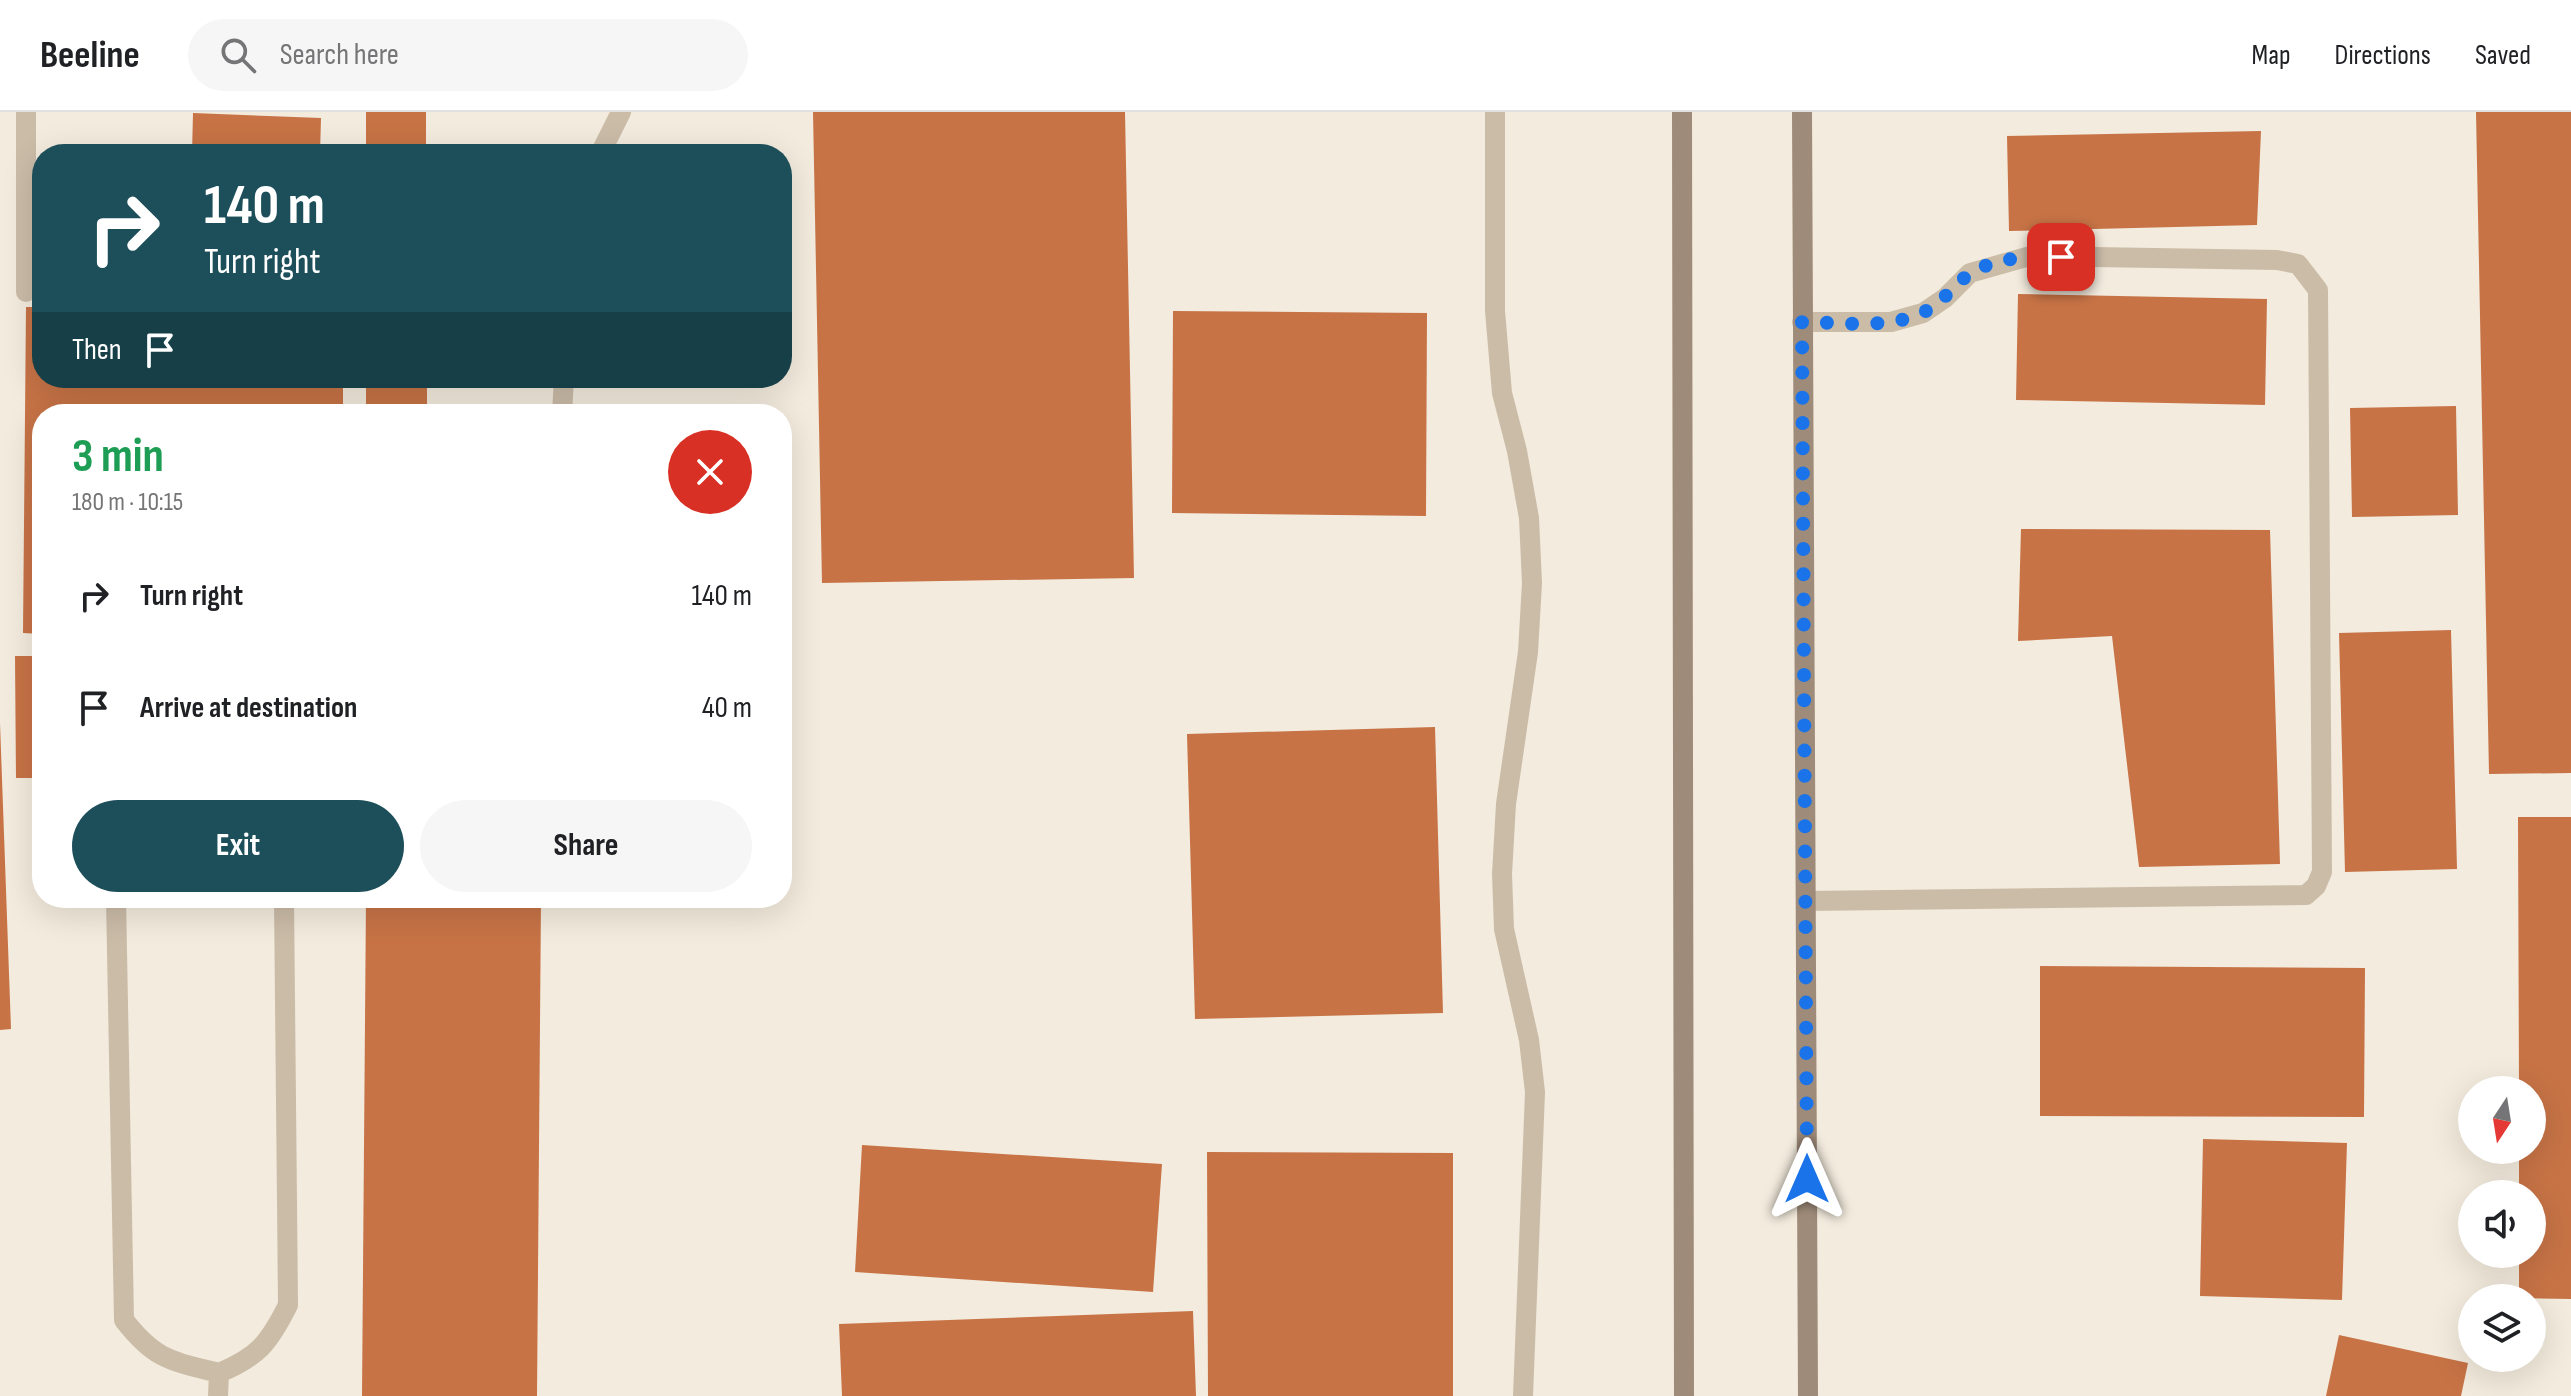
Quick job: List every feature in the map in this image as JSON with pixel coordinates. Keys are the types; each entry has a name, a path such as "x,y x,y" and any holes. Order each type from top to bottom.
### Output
{"main road":[{"path":"1682,112 1684,1396"},
{"path":"1802,112 1808,1396"}],"street":[{"path":"26,112 32,184"},
{"path":"605,144 621,112"},
{"path":"1495,112 1495,311 1502,393 1517,451 1529,518 1532,583 1528,652 1506,804 1502,874 1504,929 1529,1040 1535,1092 1523,1396"},
{"path":"26,292 32,229"},
{"path":"1802,322 1891,322 1923,313 1945,298 1970,273 2030,256 2277,260 2298,264 2318,290 2322,872 2316,886 2306,895 1806,901"},
{"path":"116,908 124,1320 145,1347 176,1362 219,1373 249,1361 273,1336 288,1305 284,908"},
{"path":"218,1396 219,1373"}],"building":[{"path":"366,112 426,112 426,144 366,144"},
{"path":"813,112 1125,112 1134,578 822,583"},
{"path":"2476,112 2571,112 2571,773 2489,774"},
{"path":"193,113 321,118 320,144 192,144"},
{"path":"2261,131 2257,225 2009,231 2007,136"},
{"path":"2018,294 2267,299 2265,405 2016,400"},
{"path":"26,307 32,307 32,388 343,388 343,404 32,404 32,633 23,633"},
{"path":"1173,311 1427,313 1426,516 1172,513"},
{"path":"366,388 427,388 427,404 366,404"},
{"path":"2456,406 2458,515 2352,517 2350,408"},
{"path":"2021,529 2270,530 2280,864 2139,867 2112,636 2018,641"},
{"path":"2451,630 2457,869 2345,872 2339,633"},
{"path":"15,656 32,656 32,778 16,778"},
{"path":"0,723 11,1029 0,1030"},
{"path":"1435,727 1443,1013 1195,1019 1187,734"},
{"path":"2518,817 2571,817 2571,1299 2546,1299 2546,1284 2519,1284 2519,1268 2546,1268 2546,1180 2519,1180 2519,1164 2546,1164 2546,1076 2519,1076"},
{"path":"366,908 541,908 537,1396 362,1396"},
{"path":"2040,966 2365,968 2364,1117 2040,1116"},
{"path":"2203,1139 2347,1143 2342,1300 2200,1296"},
{"path":"862,1145 1162,1164 1153,1292 855,1272"},
{"path":"1207,1152 1453,1153 1453,1396 1208,1396"},
{"path":"1193,1311 1196,1396 842,1396 839,1324"},
{"path":"2339,1335 2458,1361 2458,1372 2466,1372 2461,1396 2326,1396"}],"route":[{"path":"1807,1179 1802,322 1891,322 1923,313 1945,298 1970,273 2030,256 2061,257"}]}
